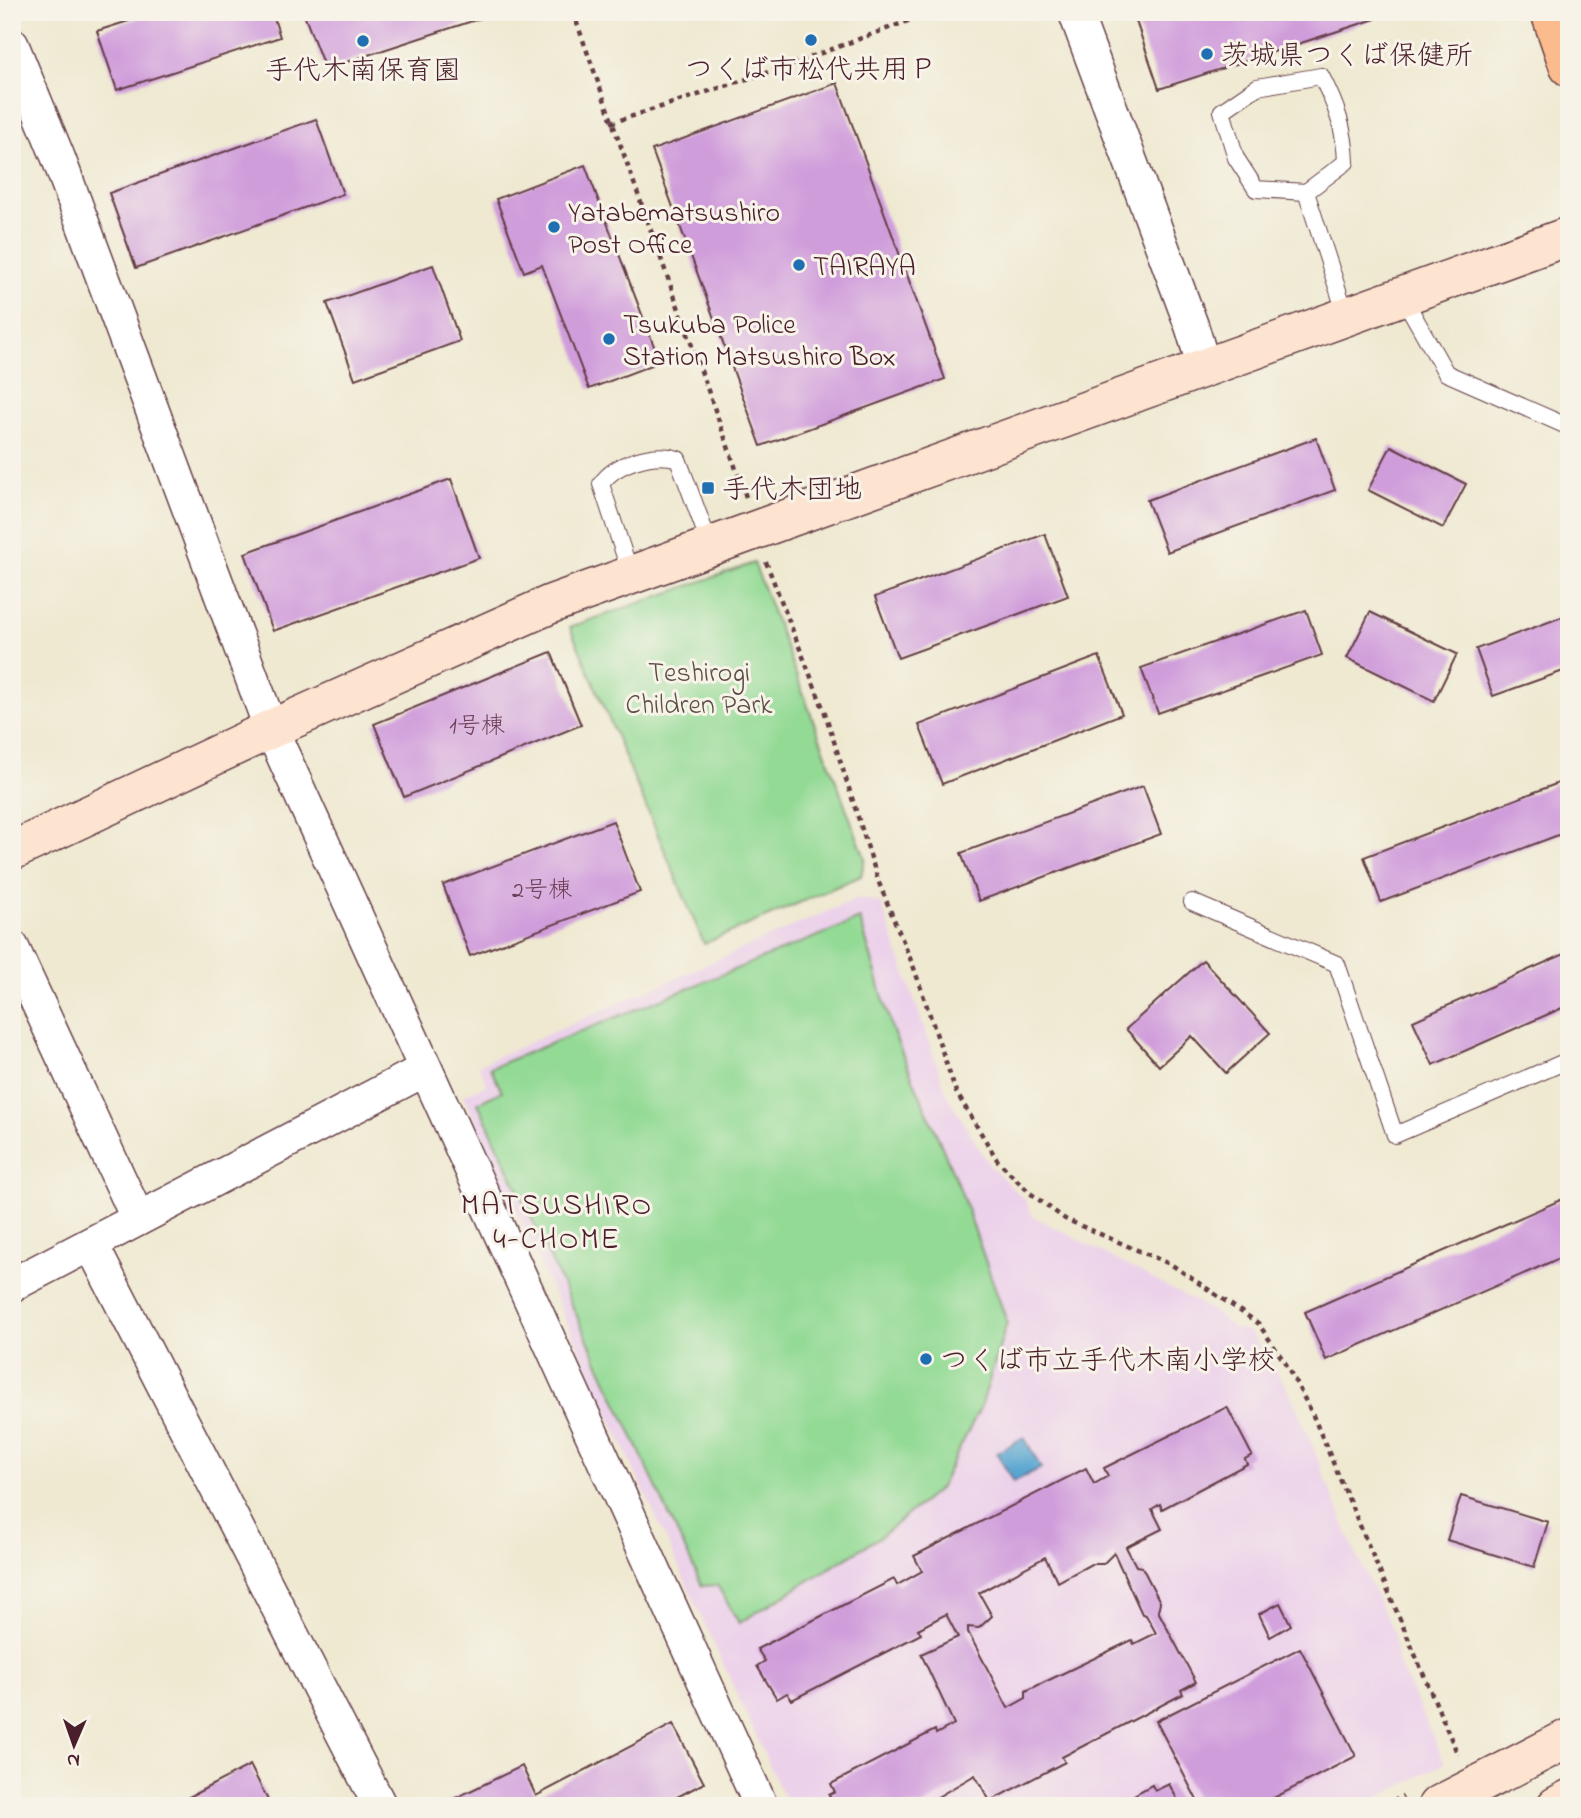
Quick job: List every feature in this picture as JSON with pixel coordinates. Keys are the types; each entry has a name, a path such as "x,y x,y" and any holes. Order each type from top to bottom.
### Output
{"highway":[{"path":"1550,12 1569,67"}],"street":[{"path":"1075,12 1192,327 1204,367"},
{"path":"12,45 63,170 271,729 761,1806"},
{"path":"12,851 271,729 551,604 1569,236"},
{"path":"12,947 138,1219"},
{"path":"12,1285 424,1070"},
{"path":"91,1244 380,1806"},
{"path":"1437,1806 1569,1738"},
{"path":"1556,1806 1569,1799"}],"lane":[{"path":"1321,76 1337,106 1345,137 1346,162 1307,192 1256,189 1236,158 1222,111 1256,87 1321,76"},
{"path":"1307,192 1347,318"},
{"path":"1404,297 1446,373 1569,427"},
{"path":"631,575 601,484 609,471 662,454 678,458 710,545"},
{"path":"1192,902 1337,964 1395,1135 1569,1060"}],"path":[{"path":"573,12 765,557 825,713 880,883 914,968 956,1092 998,1161 1047,1206 1065,1219 1171,1265 1258,1323 1286,1364 1311,1411 1462,1765"},
{"path":"611,123 781,68 932,12"}],"shaded area":[{"name":"つくば市立手代木南小学校","path":"858,898 881,903 948,1097 990,1166 1026,1201 1033,1216 1211,1310 1233,1328 1250,1332 1286,1386 1299,1413 1355,1552 1394,1634 1397,1660 1445,1763 1362,1806 788,1806 463,1095 487,1085 478,1065"}],"green space":[{"name":"Teshirogi Children Park","path":"754,563 865,858 861,876 704,944 570,627"},
{"path":"860,919 893,1032 960,1189 1007,1322 982,1404 939,1489 880,1537 739,1623 717,1585 702,1586 478,1103 502,1091 490,1068"}],"water":[{"path":"1024,1437 1041,1468 1013,1482 997,1453"}],"building":[{"path":"157,12 272,12 280,37 117,90 97,31"},
{"name":"手代木南保育園","path":"303,12 497,12 497,13 325,69"},
{"name":"茨城県つくば保健所","path":"1133,12 1373,12 1375,19 1159,89"},
{"name":"TAIRAYA","path":"837,83 945,379 761,446 652,150"},
{"path":"316,119 343,194 136,268 109,193"},
{"path":"585,165 660,362 589,389 542,265 524,272 496,199"},
{"path":"433,265 460,341 355,379 327,303"},
{"path":"1316,438 1335,490 1167,552 1147,500"},
{"path":"1391,446 1466,484 1443,528 1368,490"},
{"path":"451,479 479,558 273,631 245,553"},
{"path":"1045,534 1068,596 898,658 875,597"},
{"path":"1306,610 1322,655 1158,713 1141,668"},
{"path":"1370,612 1457,654 1434,701 1347,658"},
{"path":"1562,617 1569,634 1569,669 1493,696 1476,649"},
{"path":"551,652 581,725 404,797 374,724"},
{"path":"1099,656 1122,714 942,784 919,725"},
{"path":"1569,779 1569,831 1381,902 1364,857"},
{"path":"1143,786 1161,834 979,901 961,853"},
{"path":"613,821 640,892 470,956 443,885"},
{"path":"1569,952 1569,1005 1433,1065 1413,1021"},
{"path":"1203,960 1270,1033 1226,1073 1192,1036 1159,1066 1126,1029"},
{"path":"1565,1198 1569,1206 1569,1254 1326,1360 1305,1312"},
{"path":"1227,1407 1252,1455 1245,1459 1247,1464 1162,1509 1160,1504 1152,1509 1162,1529 1126,1547 1136,1566 1142,1567 1160,1602 1158,1611 1196,1682 1181,1690 1183,1694 1062,1757 1065,1762 990,1801 975,1775 922,1806 835,1806 829,1795 835,1792 831,1784 935,1730 936,1734 954,1724 921,1654 958,1637 946,1614 918,1629 921,1634 792,1700 787,1693 777,1699 757,1666 765,1661 757,1649 894,1579 897,1585 922,1571 914,1556 1086,1468 1094,1484 1108,1476 1104,1468","holes":["1114,1553 1142,1614 1146,1615 1156,1633 1134,1644 1132,1640 1026,1691 1026,1698 1008,1708 968,1632 968,1627 979,1628 992,1616 979,1593 1045,1557 1058,1582 1091,1564 1103,1564"]},
{"path":"1461,1496 1548,1522 1534,1567 1447,1540"},
{"path":"1280,1603 1291,1625 1270,1637 1259,1614"},
{"path":"1300,1648 1356,1756 1258,1806 1200,1806 1156,1721"},
{"path":"673,1724 704,1783 660,1806 439,1806 522,1766 536,1796"},
{"path":"250,1765 271,1806 172,1806"},
{"path":"1169,1784 1181,1806 1140,1806 1134,1795 1152,1785 1155,1791"}],"place":[{"name":"つくば市松代共用Ｐ","path":"811,40"},
{"name":"手代木南保育園","path":"363,41"},
{"name":"茨城県つくば保健所","path":"1207,54"},
{"name":"Yatabematsushiro Post Office","path":"554,227"},
{"name":"TAIRAYA","path":"799,265"},
{"name":"Tsukuba Police Station Matsushiro Box","path":"609,339"},
{"name":"手代木団地","path":"708,488"},
{"name":"つくば市立手代木南小学校","path":"926,1359"}],"district":[{"name":"MATSUSHIRO 4-CHOME","path":"557,1221"}]}
